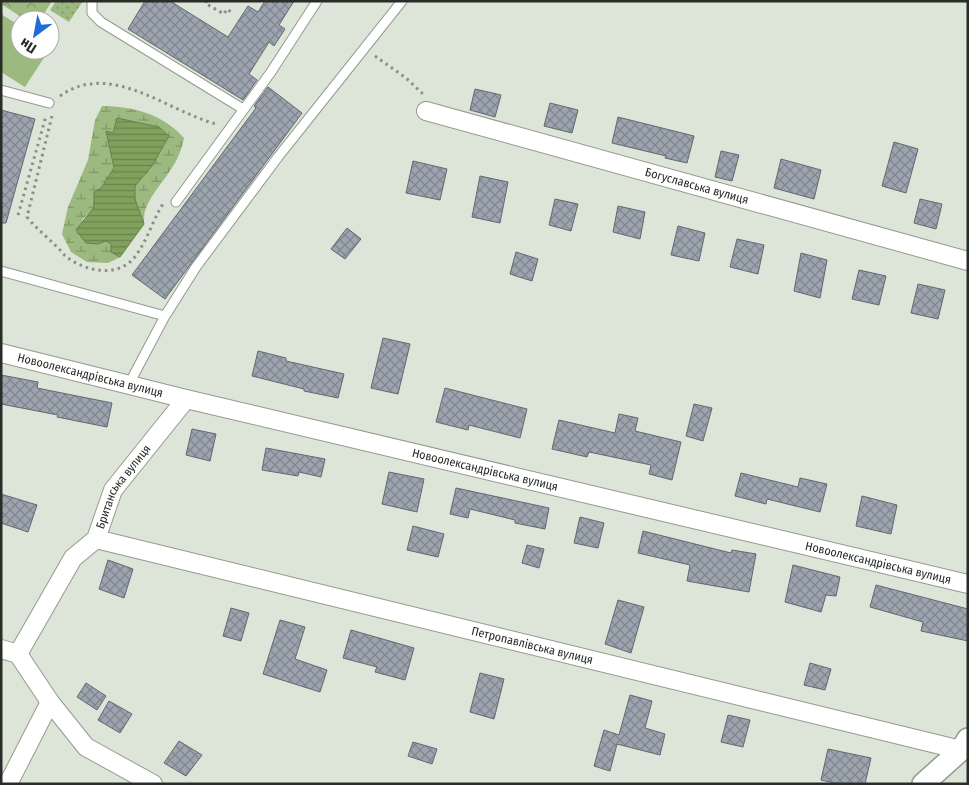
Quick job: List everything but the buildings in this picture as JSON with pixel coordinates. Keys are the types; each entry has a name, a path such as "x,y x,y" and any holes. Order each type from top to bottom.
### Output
{"street":[{"name":"Богуславська вулиця","path":"426,111 968,261"},
{"name":"Новоолександрівська вулиця","path":"1,353 968,584"},
{"name":"Британська вулиця","path":"153,784 86,747 10,652 73,558 96,539 113,490 186,398"},
{"name":"Петропавлівська вулиця","path":"96,539 966,747"},
{"path":"8,784 50,702"},
{"path":"923,784 966,747"}],"lane":[{"path":"92,1 92,13 101,22 243,108"},
{"path":"177,200 271,72 317,1"},
{"path":"129,384 165,316 196,268 278,157 402,1"},
{"path":"1,90 49,103"},
{"path":"1,271 165,316"}],"path":[{"path":"207,1 206,3 224,14 227,9 232,12"},
{"path":"364,48 406,78 430,101 426,111"},
{"path":"177,200 164,202 141,247 133,259 125,266 112,271 103,271 77,264 66,257 28,217 50,128 52,116 49,103 64,92 79,86 110,84 125,86 200,120 221,126"},
{"path":"18,215 46,113"}],"green space":[{"path":"1,1 52,1 46,10 10,10 1,4"},
{"path":"56,1 83,1 69,22 60,16 60,10 50,10"},
{"path":"1,14 10,20 10,60 43,60 25,87 1,72"},
{"path":"102,106 136,110 157,117 184,138 173,167 146,208 144,224 135,199 135,186 152,166 169,136 159,127 117,118 113,133 106,132 114,168 101,188 94,192 94,207 82,220 98,244 106,241 111,244 111,252 120,257 108,263 87,262 71,252 62,234 68,207 88,160 95,120"}],"shaded area":[{"path":"117,118 159,127 169,136 152,166 135,186 135,199 144,224 120,257 111,252 111,244 106,241 98,244 86,243 76,230 94,207 94,192 101,188 114,168 106,131 113,133"}]}
